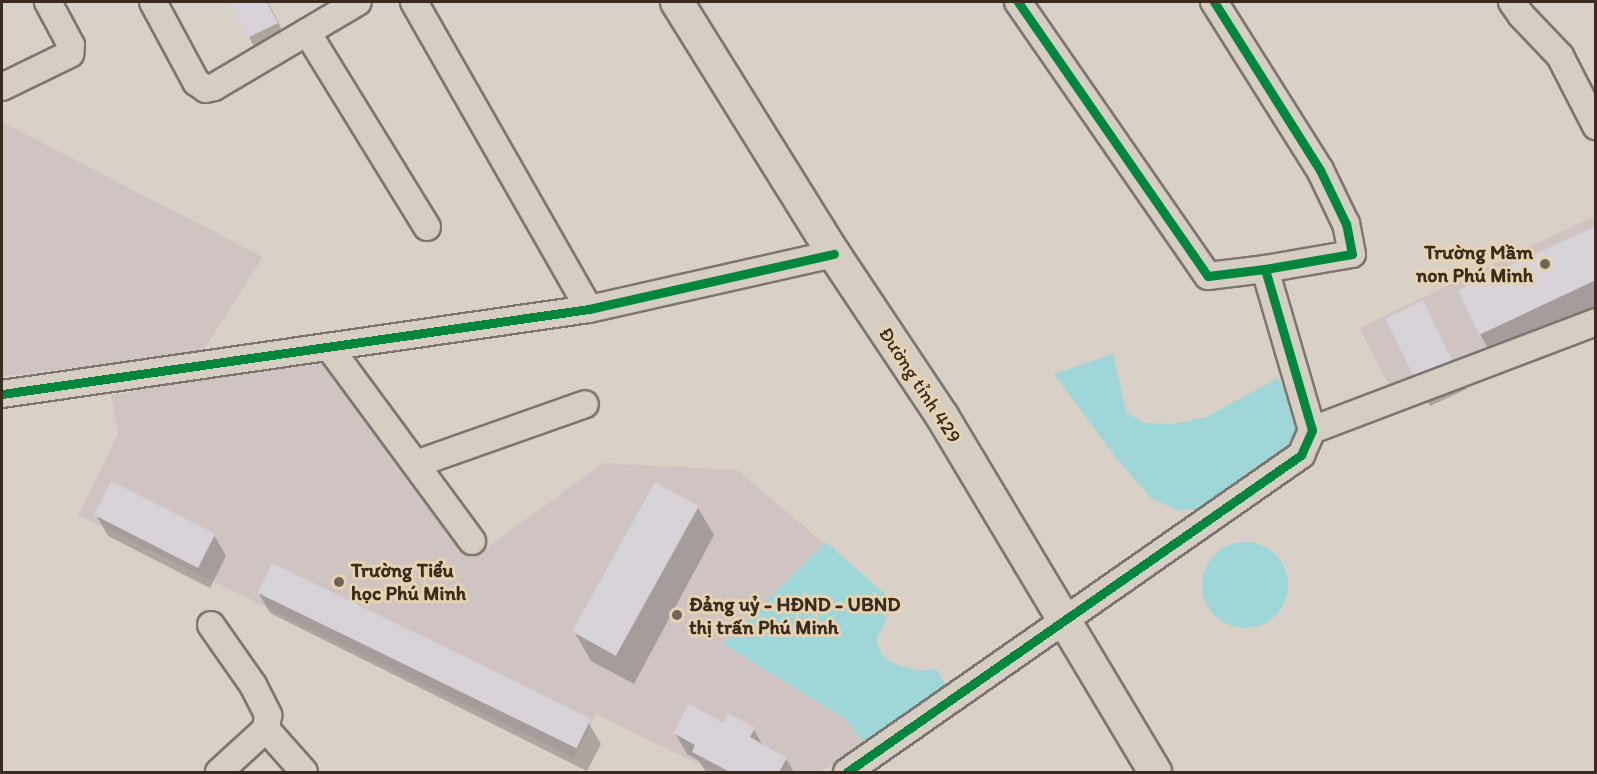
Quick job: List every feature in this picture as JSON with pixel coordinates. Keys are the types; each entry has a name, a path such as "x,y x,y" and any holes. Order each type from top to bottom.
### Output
{"main road":[{"name":"Đường tỉnh 429","path":"677,2 834,254 942,416 1065,618 1155,772"}],"street":[{"path":"2,87 70,54 71,45 48,2"},
{"path":"153,2 196,82 206,89 214,87 358,2"},
{"path":"414,2 589,309"},
{"path":"1018,2 1208,276 1353,254 1346,224 1320,170 1214,2"},
{"path":"1512,2 1521,15 1560,56 1596,126"},
{"path":"307,32 427,227"},
{"path":"2,394 589,309 834,254"},
{"path":"847,772 1301,455 1312,430 1266,269"},
{"path":"1312,430 1596,322"},
{"path":"330,347 472,541"},
{"path":"416,464 585,404"},
{"path":"211,625 253,685 268,715 266,729 219,772"},
{"path":"266,729 304,772"}],"shaded area":[{"path":"2,122 263,257 201,354 2,376"},
{"name":"Trường Mầm non Phú Minh","path":"1595,216 1595,313 1395,396 1359,328"},
{"path":"323,358 474,557 603,463 737,470 895,603 876,639 881,654 892,663 917,671 936,669 875,742 867,742 820,772 715,772 596,714 574,758 78,515 118,434 111,395"}],"water":[{"path":"1113,354 1126,412 1144,423 1173,424 1206,417 1278,378 1303,425 1297,442 1199,509 1177,510 1151,498 1113,454 1054,374"},
{"path":"826,542 895,603 876,639 881,654 892,663 917,671 936,669 948,688 875,742 861,739 845,719 723,644"},
{"path":"1245,542 1262,545 1276,554 1285,568 1288,585 1285,602 1276,616 1262,625 1245,628 1228,625 1214,616 1205,602 1202,585 1205,568 1214,554 1228,545"}],"building":[{"path":"229,2 267,2 278,23 247,38"},
{"path":"1596,226 1596,280 1479,335 1458,290"},
{"path":"1423,300 1456,367 1418,386 1385,318"},
{"path":"111,481 215,534 198,568 94,515"},
{"path":"655,482 699,506 616,656 572,632"},
{"path":"272,563 591,719 577,748 258,593"},
{"path":"689,704 723,723 728,713 755,728 750,737 787,758 779,772 730,772 692,752 695,745 673,733"}],"cycle path":[{"path":"1018,2 1208,276 1352,254 1346,224 1320,170 1214,2"},
{"path":"2,394 589,309 834,254"},
{"path":"847,772 1301,455 1312,430 1265,269"}],"place":[{"name":"Trường Mầm non Phú Minh","path":"1545,264"},
{"name":"Trường Tiểu học Phú Minh","path":"339,582"},
{"name":"Đảng uỷ - HĐND - UBND thị trấn Phú Minh","path":"677,615"}]}
